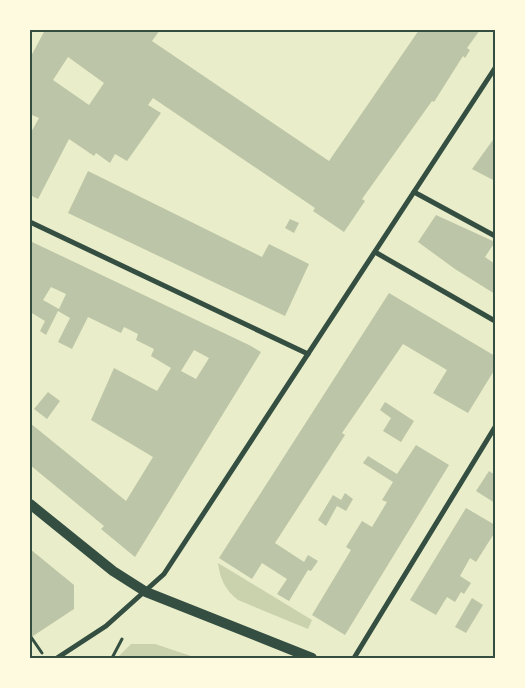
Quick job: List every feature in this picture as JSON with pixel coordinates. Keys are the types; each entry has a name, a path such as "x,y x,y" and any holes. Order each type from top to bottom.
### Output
{"main road":[{"path":"30,504 113,571 146,592 312,658"}],"street":[{"path":"57,658 106,626 164,574 495,68"},
{"path":"414,192 495,236"},
{"path":"30,222 308,354"},
{"path":"375,252 495,321"},
{"path":"354,658 495,427"}],"path":[{"path":"31,637 44,658"},
{"path":"112,658 122,639"}],"green space":[{"path":"218,563 312,620 308,629 238,600 224,584"},
{"path":"131,644 155,644 197,658 117,658"}],"building":[{"path":"45,30 160,30 152,41 329,161 419,30 480,30 467,48 470,50 465,58 463,56 434,102 432,101 362,199 365,201 344,232 313,211 315,208 153,98 148,105 161,113 127,161 115,154 110,163 96,153 94,156 69,139 38,199 30,195 30,134 39,118 30,114 30,58","holes":["68,57 104,83 89,105 53,80"]},
{"path":"495,137 495,181 472,169"},
{"path":"88,171 262,257 269,244 309,264 285,316 68,213"},
{"path":"436,215 495,242 485,257 495,264 495,294 455,269 418,242"},
{"path":"290,219 299,223 294,233 285,228"},
{"path":"30,241 261,352 135,557 101,529 104,526 30,465 30,423 126,501 153,457 91,420 114,368 157,391 171,368 151,356 154,349 136,340 138,334 124,327 121,333 88,317 72,349 58,342 70,318 58,311 46,335 40,331 45,321 30,312","holes":["51,287 66,294 59,309 43,300","194,350 209,358 196,379 181,371"]},
{"path":"389,293 495,356 495,369 468,413 433,393 447,370 403,344 342,433 345,435 275,543 304,562 308,555 318,561 311,571 308,570 289,601 277,594 287,579 262,563 252,579 219,558"},
{"path":"48,392 60,401 47,419 34,409"},
{"path":"385,402 414,421 401,442 383,431 391,418 380,410"},
{"path":"416,445 449,465 345,635 312,615 351,550 346,547 362,521 372,527 387,502 382,500 393,482 363,463 368,456 397,474"},
{"path":"489,471 495,475 495,503 476,491"},
{"path":"345,493 353,499 346,511 337,506 326,526 318,520 333,495 341,500"},
{"path":"466,508 495,525 495,532 476,562 470,558 460,576 471,583 464,594 461,592 455,602 447,597 436,615 410,600"},
{"path":"30,549 74,585 74,609 30,638"},
{"path":"472,598 483,605 466,633 455,627"}]}
